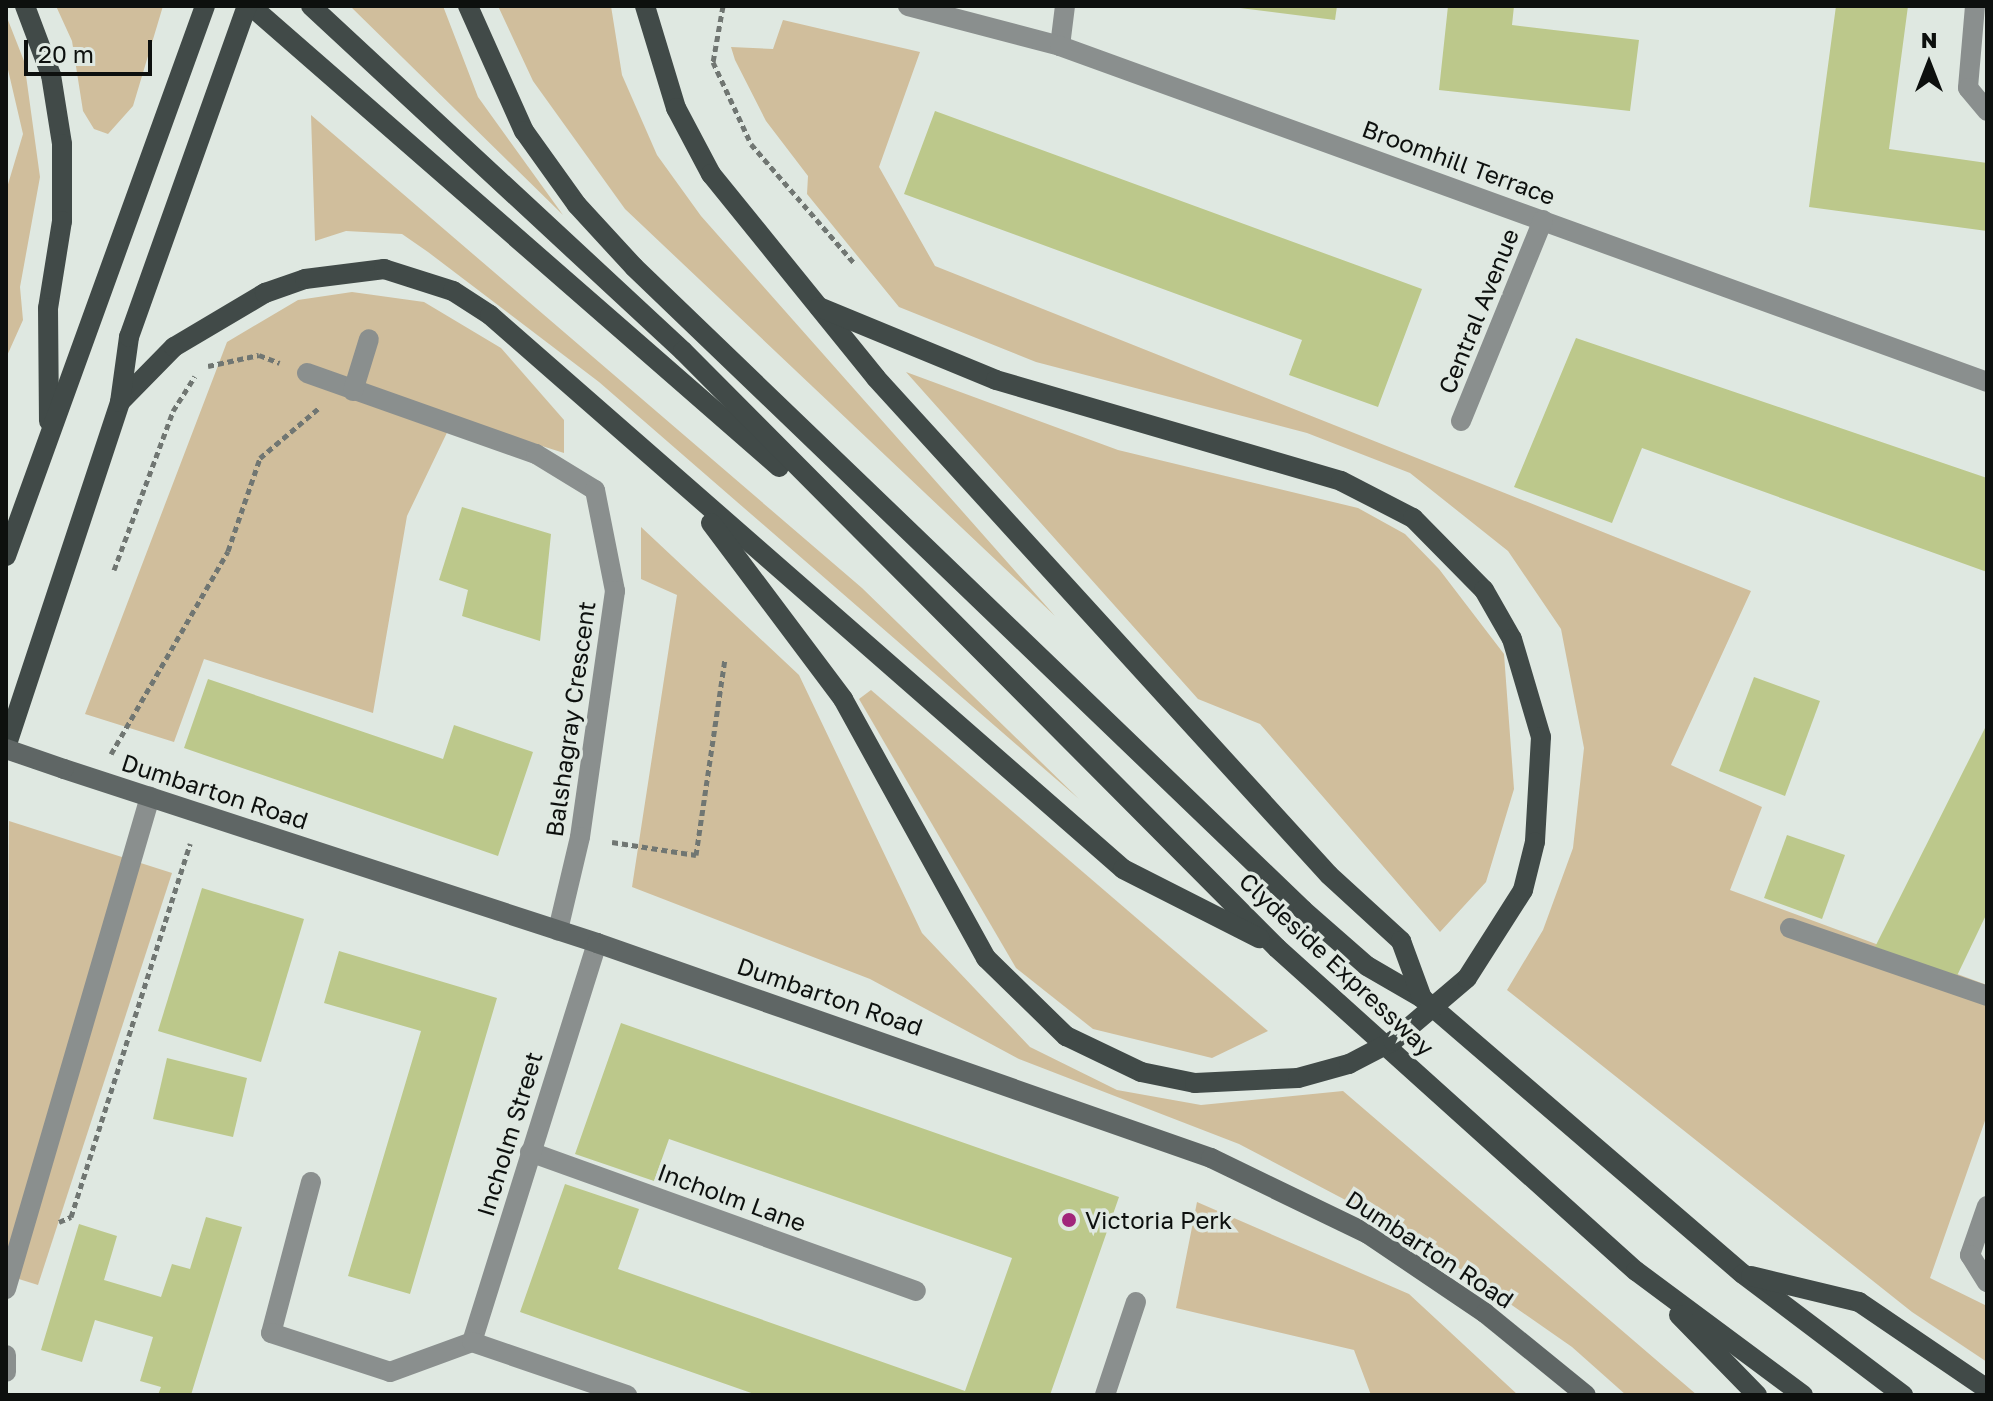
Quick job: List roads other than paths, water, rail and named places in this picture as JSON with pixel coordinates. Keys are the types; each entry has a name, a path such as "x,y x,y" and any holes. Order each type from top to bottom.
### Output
{"main road":[{"path":"25,6 51,75 62,144 62,221 48,308 49,433"},
{"path":"6,556 205,6"},
{"path":"6,748 120,402 129,337 249,6 864,539"},
{"path":"311,6 683,351 864,539"},
{"name":"Clydeside Expressway","path":"468,6 524,131 608,239 1303,910 1367,966 1422,998 1743,1274 1903,1395"},
{"path":"645,6 676,108 711,174 815,305 1329,875 1401,941 1422,998"},
{"path":"120,402 174,347 265,293 344,270 384,269 422,277 490,315 688,493 1123,869 1277,948"},
{"path":"688,493 843,699 986,958 1066,1036 1141,1072 1195,1083 1298,1078 1349,1064 1393,1041 1467,978 1523,890 1535,842 1541,737 1512,639 1484,590 1413,518 1341,481 996,380 815,305"},
{"name":"Clydeside Expressway","path":"864,539 1277,948 1636,1271 1803,1395"},
{"path":"1636,1271 1757,1395"},
{"path":"1743,1274 1859,1302 1987,1389"}],"street":[{"name":"Broomhill Terrace","path":"908,6 1060,46 1987,382"},
{"path":"1060,46 1065,6"},
{"path":"1975,6 1968,88 1987,111"},
{"name":"Central Avenue","path":"1461,421 1543,220"},
{"path":"353,391 369,339"},
{"name":"Balshagray Crescent","path":"307,373 536,454 595,490 615,591 580,837 558,930"},
{"name":"Dumbarton Road","path":"6,748 597,943 1150,1134 1272,1185 1426,1271 1586,1395"},
{"path":"6,1289 150,797"},
{"path":"1790,928 1987,996"},
{"name":"Incholm Street","path":"472,1342 597,943"},
{"name":"Incholm Lane","path":"530,1152 916,1291"},
{"path":"311,1182 271,1333 390,1372 472,1342 627,1395"},
{"path":"1987,1206 1970,1255 1987,1282"},
{"path":"1105,1395 1136,1302"},
{"path":"6,1355 6,1372"}],"place":[{"name":"Victoria Perk","path":"1069,1220"}]}
